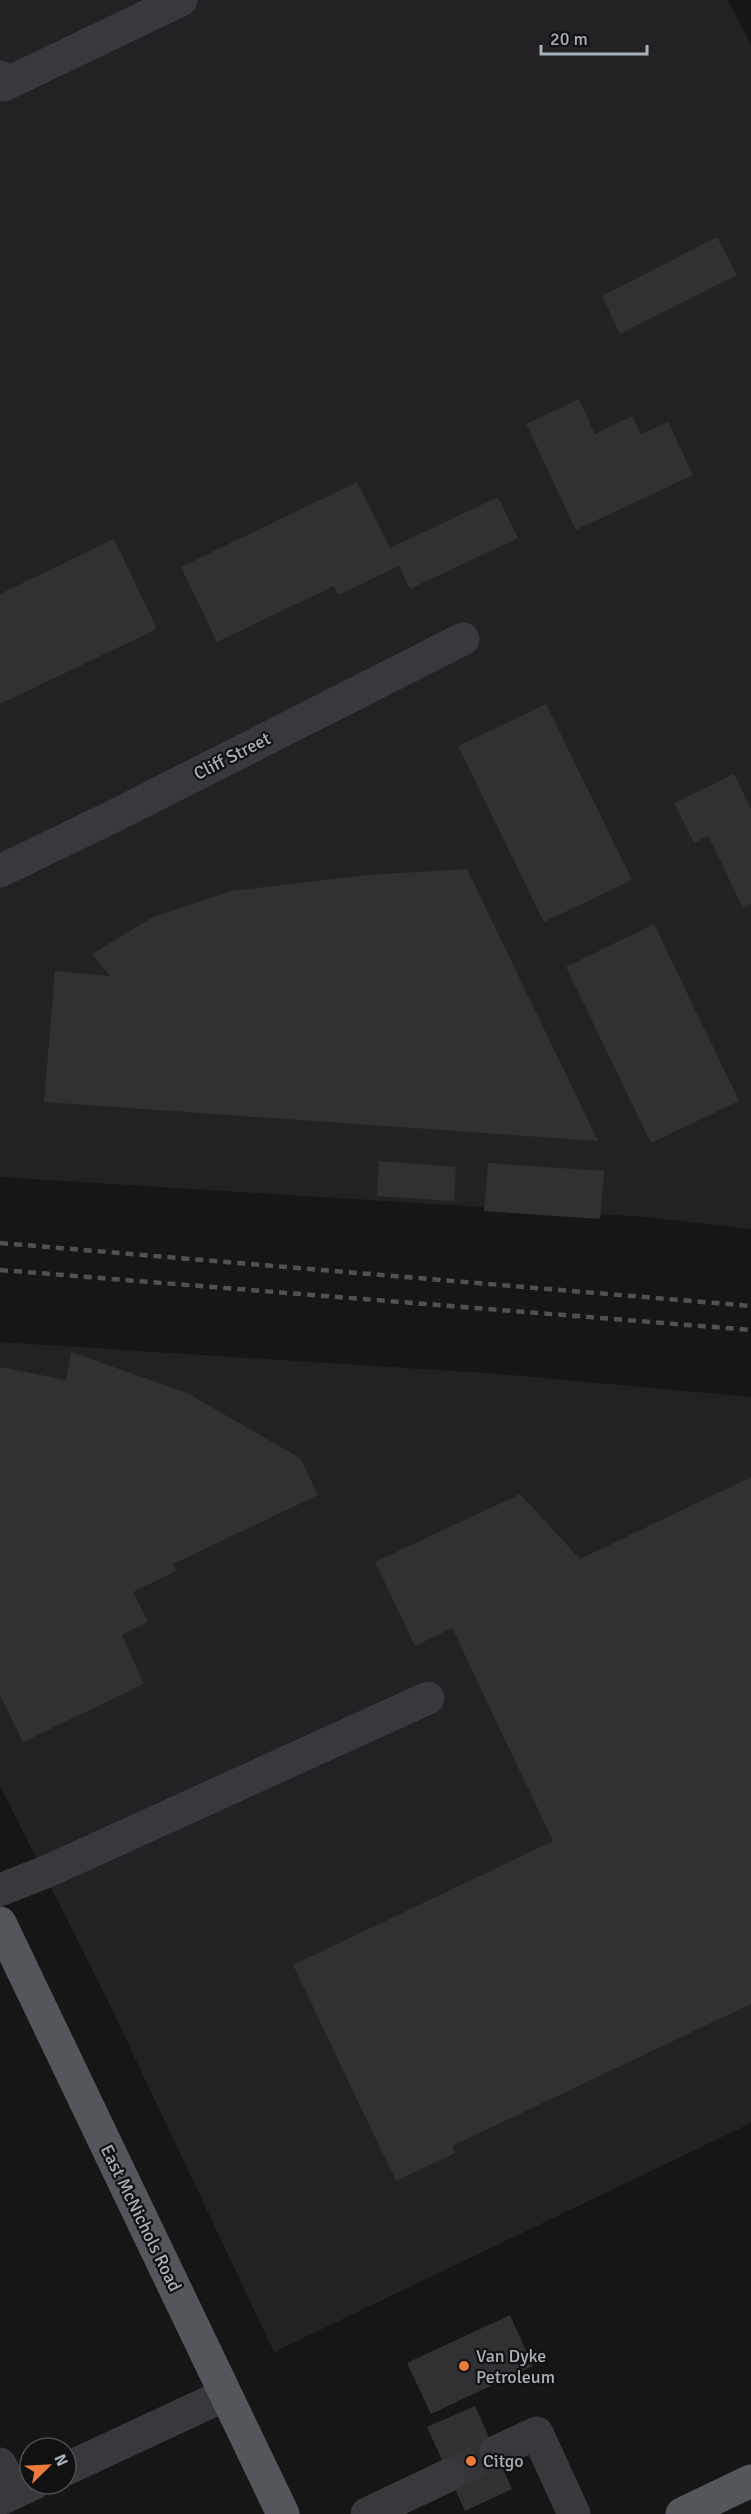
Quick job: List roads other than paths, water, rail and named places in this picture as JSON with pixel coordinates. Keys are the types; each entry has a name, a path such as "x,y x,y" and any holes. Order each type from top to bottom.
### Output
{"main road":[{"name":"East McNichols Road","path":"0,1923 283,2514"},
{"path":"682,2514 751,2481"}],"lane":[{"path":"0,77 4,85 181,0"},
{"name":"Cliff Street","path":"0,872 463,639"},
{"path":"0,1890 48,1871 428,1698"},
{"path":"78,2463 225,2395"},
{"path":"496,2452 537,2433 574,2514"},
{"path":"367,2514 449,2475"}],"tunnel":[{"path":"449,2475 496,2452"}],"railway":[{"path":"0,1243 751,1306"},
{"path":"0,1270 751,1330"}],"place":[{"name":"Van Dyke Petroleum","path":"464,2366"},
{"name":"Citgo","path":"471,2461"}]}
